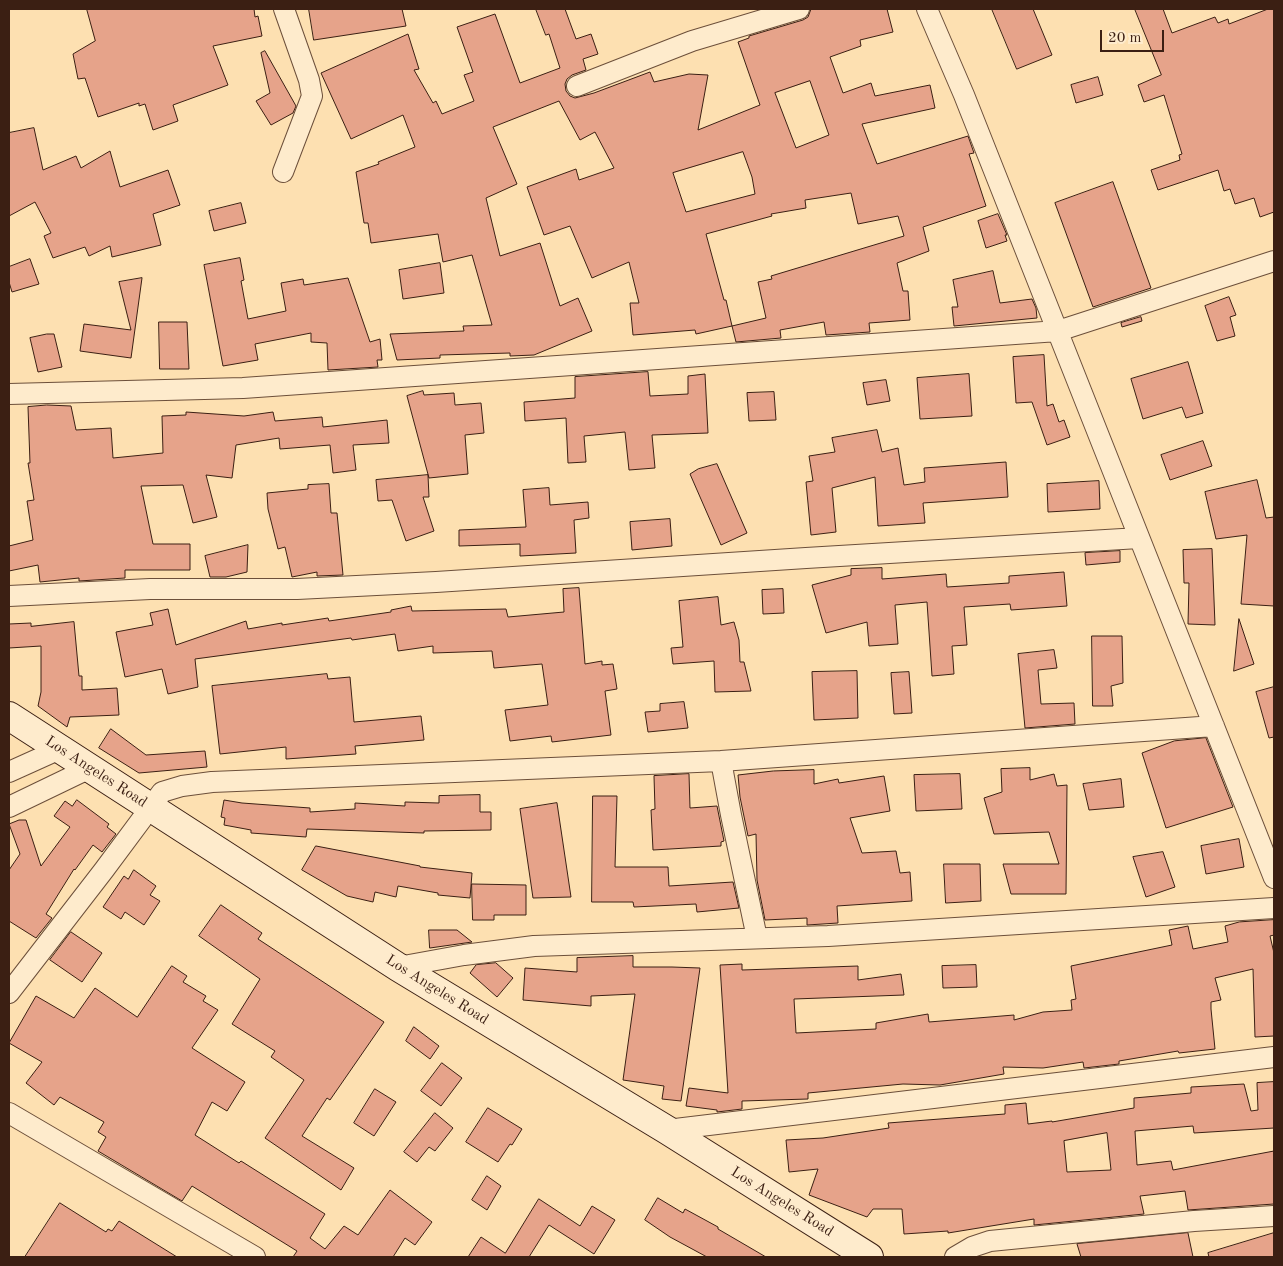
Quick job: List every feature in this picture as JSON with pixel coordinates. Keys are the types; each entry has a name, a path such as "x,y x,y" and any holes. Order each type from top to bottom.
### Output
{"main road":[{"name":"Los Angeles Road","path":"9,716 398,967 667,1130 869,1257"}],"street":[{"path":"283,172 312,96 309,80 284,9"},
{"path":"578,86 692,41 799,9"},
{"path":"927,9 964,95 1274,878"},
{"path":"9,394 243,388 1058,332 1274,262"},
{"path":"9,596 150,589 297,589 436,582 1139,538"},
{"path":"9,993 162,792 182,786 212,782 722,761 1214,726"},
{"path":"9,772 60,749"},
{"path":"722,761 731,815 757,938"},
{"path":"9,807 90,768"},
{"path":"398,967 464,955 534,946 828,936 1274,908"},
{"path":"667,1130 1274,1057"},
{"path":"9,1113 255,1257"},
{"path":"955,1257 972,1247 990,1241 1184,1222 1274,1216"}],"building":[{"path":"87,9 254,9 255,17 258,16 262,36 213,46 228,85 173,105 178,121 153,130 145,104 139,106 139,103 98,117 85,78 78,79 73,54 95,41"},
{"path":"309,9 402,9 406,26 314,40"},
{"path":"536,9 565,9 576,39 591,34 598,54 583,59 586,70 572,75 565,84 566,91 575,98 650,72 654,82 689,74 708,75 698,130 760,105 738,42 749,38 749,36 803,20 808,17 811,9 887,9 893,32 860,40 861,46 830,57 843,93 871,83 875,96 930,85 935,108 862,124 877,164 968,136 974,153 969,154 986,206 923,227 929,251 897,263 903,291 908,291 910,320 869,323 870,332 826,335 824,322 780,330 781,338 736,342 732,326 696,334 695,330 633,335 630,303 639,303 629,262 592,278 570,226 544,235 527,187 576,169 579,180 614,168 595,132 580,140 559,101 493,127 517,184 486,198 500,256 540,243 560,306 578,298 592,331 534,355 510,356 510,353 440,355 440,358 397,360 390,334 464,331 463,326 492,325 472,255 443,262 438,234 371,243 368,223 364,223 356,172 379,164 378,162 415,147 403,115 351,139 321,73 408,34 419,69 414,70 433,103 436,101 442,114 474,101 464,75 473,72 457,27 495,14 520,83 560,68 549,34 546,35","holes":["810,81 829,135 796,148 775,93","743,152 752,177 755,194 686,212 673,173","851,193 858,224 898,216 904,236 771,276 772,279 758,282 766,318 732,326 726,300 724,300 706,234 772,216 771,214 806,208 805,200"]},
{"path":"992,9 1033,9 1052,55 1017,69"},
{"path":"1135,9 1163,9 1172,33 1215,17 1218,23 1228,19 1229,24 1268,9 1274,9 1274,212 1260,217 1254,198 1235,204 1230,189 1224,191 1218,170 1158,190 1151,170 1180,160 1179,155 1182,154 1164,95 1144,102 1138,85 1161,75"},
{"path":"265,51 296,106 293,113 271,125 256,101 270,93 261,53"},
{"path":"1098,77 1103,95 1076,103 1071,85"},
{"path":"34,128 43,170 76,156 81,168 110,151 120,187 168,170 180,205 153,214 161,245 112,257 110,246 89,256 85,247 53,258 44,236 51,233 35,202 9,216 9,133"},
{"path":"1113,182 1151,288 1093,307 1055,203"},
{"path":"241,203 246,223 214,231 209,211"},
{"path":"998,214 1007,235 1005,235 1007,241 986,248 978,221"},
{"path":"240,258 244,280 241,281 248,319 286,311 281,283 303,279 304,285 348,278 370,342 380,339 382,360 377,360 378,367 328,370 327,343 311,342 311,333 255,344 258,360 223,366 204,265"},
{"path":"30,259 39,284 12,292 9,282 9,267"},
{"path":"440,263 444,293 403,299 399,270"},
{"path":"993,271 1000,303 1032,299 1036,308 1037,318 954,326 952,307 958,307 953,280"},
{"path":"142,278 131,358 80,351 84,324 131,330 119,282"},
{"path":"1229,297 1236,315 1230,317 1235,336 1217,341 1205,306"},
{"path":"1141,317 1142,321 1122,327 1121,323"},
{"path":"159,322 187,322 189,369 160,369"},
{"path":"54,334 62,367 38,372 30,338"},
{"path":"1044,355 1047,406 1053,404 1059,422 1064,420 1070,437 1047,445 1032,402 1016,403 1013,357"},
{"path":"1188,362 1203,413 1186,418 1182,407 1143,419 1131,379"},
{"path":"648,372 650,396 688,394 688,376 705,374 708,433 652,435 655,468 629,470 625,432 584,436 586,462 568,463 566,418 525,421 524,402 575,398 575,377"},
{"path":"969,374 972,416 920,419 917,378"},
{"path":"886,380 890,401 867,405 863,383"},
{"path":"423,391 424,395 454,393 455,405 481,403 484,433 465,435 468,474 429,478 407,396"},
{"path":"774,392 776,420 749,421 747,393"},
{"path":"47,405 71,406 76,430 111,428 113,458 163,453 162,416 186,415 186,412 244,416 273,412 275,421 322,417 323,427 387,420 389,443 353,445 356,470 333,473 330,445 280,449 279,438 236,445 232,478 206,475 217,517 193,523 183,485 141,486 153,544 190,544 190,570 125,570 125,578 79,581 79,578 40,582 38,565 9,571 9,546 33,540 27,501 34,500 28,463 30,463 28,407"},
{"path":"877,430 882,452 898,448 904,485 925,482 924,468 1006,462 1008,497 923,503 925,523 878,526 875,477 832,488 836,532 811,535 806,482 813,481 809,456 835,452 832,438"},
{"path":"1203,441 1212,466 1170,480 1161,455"},
{"path":"717,464 747,533 721,545 690,474 698,469"},
{"path":"428,475 429,497 423,497 434,531 406,541 392,500 378,501 376,480"},
{"path":"1257,480 1266,518 1274,517 1274,606 1241,604 1247,535 1216,539 1205,492"},
{"path":"1099,481 1100,509 1048,512 1047,484"},
{"path":"329,484 331,513 337,513 343,575 317,576 317,572 292,577 285,547 278,549 268,509 267,493 308,489 308,485"},
{"path":"549,488 550,505 588,502 589,518 574,520 576,553 520,556 520,544 459,546 459,530 526,527 523,490"},
{"path":"670,519 672,546 632,550 630,522"},
{"path":"248,545 247,572 226,577 210,577 205,556"},
{"path":"1212,549 1215,625 1188,624 1189,583 1184,583 1183,550"},
{"path":"1120,551 1120,562 1086,565 1085,553"},
{"path":"882,568 882,579 946,574 947,587 1009,583 1009,576 1064,572 1067,606 1011,610 1010,604 964,607 967,645 952,646 954,674 932,676 927,602 895,605 898,644 869,646 867,622 826,633 812,585 851,575 851,569"},
{"path":"579,588 585,664 602,661 602,665 613,664 617,689 605,691 611,735 552,742 551,736 510,741 505,710 548,705 542,664 494,668 492,651 433,653 433,646 398,651 395,634 352,640 351,638 195,659 198,687 168,694 162,669 125,677 116,632 153,625 150,613 168,609 176,645 246,621 248,629 328,618 329,621 391,612 391,610 411,606 412,611 506,609 508,617 564,612 563,589"},
{"path":"783,589 784,613 763,614 762,590"},
{"path":"718,597 721,625 734,622 739,640 740,662 744,662 751,691 715,692 714,661 673,664 671,648 683,647 679,601"},
{"path":"1239,619 1254,664 1234,671"},
{"path":"74,622 79,676 82,676 82,690 117,688 119,715 70,717 67,727 38,706 41,692 41,646 9,648 9,624 31,623 31,626"},
{"path":"1092,636 1122,636 1123,683 1111,686 1113,706 1093,706"},
{"path":"1054,650 1057,668 1038,670 1041,704 1074,703 1075,724 1025,728 1018,654"},
{"path":"857,671 858,718 814,720 812,672"},
{"path":"909,672 912,713 894,714 891,673"},
{"path":"327,674 328,679 350,677 354,722 421,716 424,740 355,746 356,754 286,759 286,747 220,754 212,686"},
{"path":"1274,687 1274,737 1269,738 1256,692"},
{"path":"684,702 688,728 648,732 645,712 660,711 660,704"},
{"path":"111,729 146,755 205,751 207,767 139,773 99,748"},
{"path":"1206,738 1233,807 1166,828 1142,753 1174,741"},
{"path":"1030,768 1030,780 1054,774 1057,786 1067,785 1066,894 1011,894 1003,864 1059,864 1049,832 994,834 984,798 1002,792 1001,769"},
{"path":"814,770 814,784 838,779 839,783 884,776 890,811 850,818 862,853 896,851 900,873 910,872 912,901 837,906 838,923 807,925 807,918 765,920 757,880 756,834 748,836 740,797 738,775 773,771"},
{"path":"689,774 690,808 717,806 724,841 721,842 721,846 653,850 651,810 655,809 654,776"},
{"path":"960,774 962,809 916,811 914,775"},
{"path":"1121,779 1124,807 1089,810 1083,784"},
{"path":"480,795 480,812 491,812 491,830 424,831 424,833 307,829 306,837 251,833 251,830 224,825 225,818 221,817 224,800 310,808 310,812 355,809 355,803 405,806 405,802 439,803 439,796"},
{"path":"593,796 617,796 615,867 668,867 669,886 733,882 739,908 697,912 696,904 634,907 633,902 592,902"},
{"path":"77,800 109,824 107,827 116,834 102,852 93,845 74,869 46,914 52,918 36,938 9,921 9,870 20,854 9,824 19,820 26,820 41,866 70,827 54,816 65,801 72,806"},
{"path":"557,803 571,897 533,898 520,809"},
{"path":"1239,839 1244,867 1206,874 1201,846"},
{"path":"316,846 420,867 472,873 470,898 438,895 438,893 398,886 396,897 375,892 373,902 347,896 302,870"},
{"path":"1163,852 1175,887 1146,897 1133,857"},
{"path":"944,864 980,864 981,901 946,903"},
{"path":"134,870 156,886 150,895 160,901 144,925 125,912 121,919 103,907 124,876 128,879"},
{"path":"472,884 526,885 526,915 494,915 494,920 473,920"},
{"path":"221,905 262,933 258,939 384,1022 330,1100 327,1098 302,1136 354,1168 341,1190 265,1138 304,1080 271,1057 275,1051 232,1024 260,979 199,936"},
{"path":"1274,920 1274,935 1270,936 1274,953 1274,1036 1255,1037 1253,969 1215,978 1221,1000 1211,1002 1215,1049 1179,1053 1178,1051 1119,1061 1119,1064 1084,1068 1083,1062 1043,1068 1003,1067 1004,1074 940,1085 903,1084 808,1093 808,1099 742,1101 742,1109 717,1112 717,1110 686,1106 689,1088 728,1093 720,965 742,964 742,970 858,966 858,980 901,974 904,995 794,999 796,1033 876,1029 876,1023 928,1014 929,1022 1014,1015 1014,1020 1043,1012 1072,1010 1071,1000 1076,999 1071,966 1172,945 1169,930 1188,926 1193,949 1228,942 1225,926 1239,922"},
{"path":"429,930 457,930 472,942 430,948"},
{"path":"71,932 102,953 82,982 50,960"},
{"path":"633,956 633,967 700,968 681,1101 662,1099 664,1086 623,1080 635,994 591,996 591,1006 523,1000 525,968 577,972 577,958"},
{"path":"496,963 513,978 497,997 470,973 476,965"},
{"path":"976,965 977,987 943,988 942,966"},
{"path":"172,966 187,976 183,982 206,996 203,1001 218,1010 192,1048 245,1082 227,1111 212,1102 195,1135 239,1163 241,1161 325,1214 310,1238 325,1249 344,1226 358,1235 390,1190 432,1222 415,1245 405,1238 393,1257 293,1257 297,1251 192,1186 182,1201 98,1151 106,1137 98,1132 104,1122 60,1097 54,1105 26,1083 42,1062 9,1043 36,996 74,1018 95,988 137,1017"},
{"path":"414,1027 439,1046 430,1059 406,1041"},
{"path":"442,1063 462,1078 441,1106 421,1091"},
{"path":"1274,1082 1274,1128 1194,1133 1193,1126 1135,1131 1137,1165 1171,1161 1173,1170 1274,1151 1274,1204 1188,1210 1185,1191 1140,1196 1144,1214 1034,1225 1034,1219 948,1233 948,1231 904,1234 902,1209 873,1209 867,1217 809,1195 818,1169 789,1172 786,1140 823,1138 889,1128 888,1123 1005,1114 1005,1105 1026,1103 1028,1124 1052,1122 1134,1108 1134,1098 1191,1093 1191,1087 1244,1084 1251,1111 1258,1110 1257,1083","holes":["1107,1133 1111,1170 1067,1172 1064,1141"]},
{"path":"375,1089 396,1102 374,1136 354,1123"},
{"path":"488,1108 522,1129 498,1162 466,1142"},
{"path":"435,1113 453,1128 435,1151 429,1147 417,1162 404,1152"},
{"path":"487,1176 501,1186 487,1210 472,1200"},
{"path":"658,1198 683,1213 685,1209 718,1227 718,1229 766,1257 707,1257 670,1237 645,1220"},
{"path":"539,1199 580,1226 592,1206 615,1220 594,1254 549,1225 529,1257 468,1257 481,1237 505,1253"},
{"path":"60,1203 106,1232 108,1229 112,1231 119,1221 177,1257 25,1257"},
{"path":"1188,1233 1193,1257 1081,1257 1077,1244"},
{"path":"1274,1233 1274,1257 1209,1257 1208,1253"}]}
